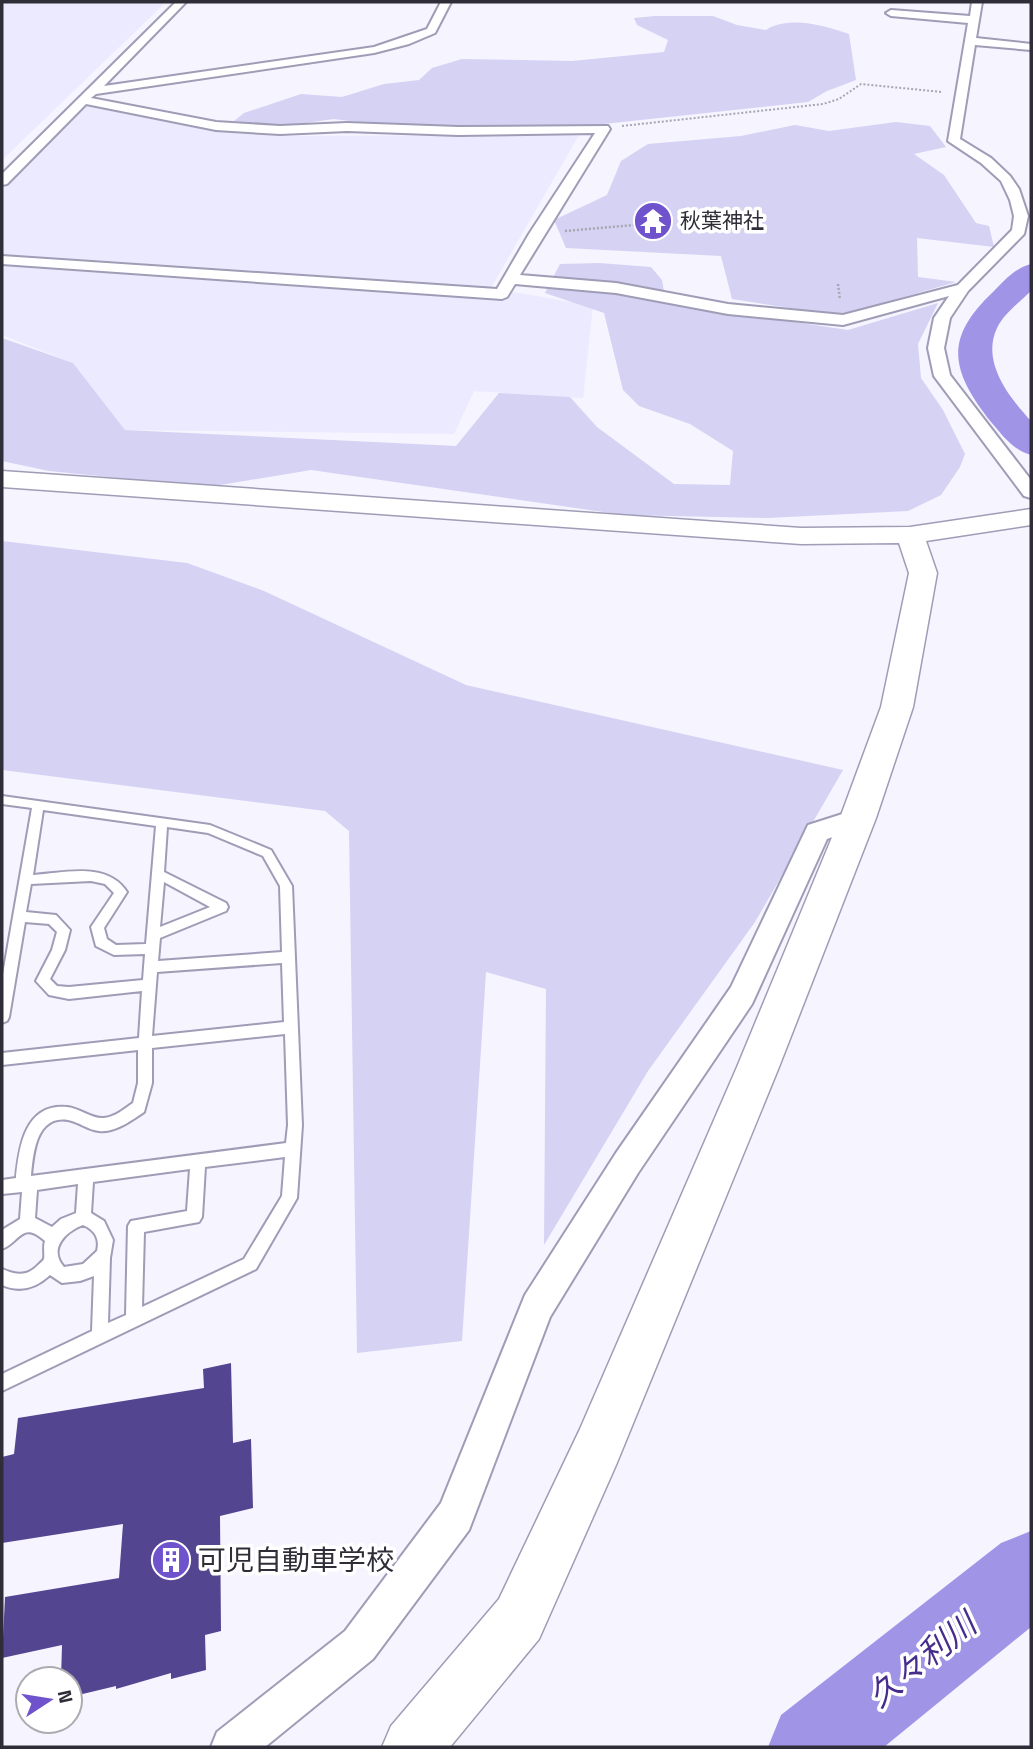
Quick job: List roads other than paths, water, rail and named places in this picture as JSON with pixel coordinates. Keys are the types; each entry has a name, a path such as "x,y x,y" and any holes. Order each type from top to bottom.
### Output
{"street":[{"path":"2,181 181,2"},
{"path":"87,96 395,45 431,32 446,2"},
{"path":"977,2 954,141 970,149 1009,183 1019,198 1018,212 1026,217 1019,231 963,288 942,318 936,348 942,376 1031,492"},
{"path":"891,13 975,20"},
{"path":"971,41 1031,47"},
{"path":"87,96 216,126 280,130 348,127 458,131 604,129"},
{"path":"2,260 502,294 536,234 604,129"},
{"path":"511,279 616,288 728,309 843,320 963,288"},
{"path":"2,480 801,536 909,534 1031,517"},
{"path":"412,1747 519,1619 598,1447 859,818 897,707 923,573 909,534"},
{"path":"232,1747 359,1645 455,1516 537,1307 627,1163 742,995 817,832 859,818"}],"lane":[{"path":"2,800 210,829 267,853 286,886 295,1125 289,1198 250,1264 2,1383"},
{"path":"2,1017 38,807"},
{"path":"27,1224 29,1136 44,1119 63,1113 80,1116 99,1125 119,1121 139,1107 145,1083 145,1044 162,822"},
{"path":"25,880 91,876 109,880 121,892 97,927 101,942 114,950 153,942 222,907 160,875"},
{"path":"19,916 52,919 64,930 62,947 50,963 43,981 54,991 69,993 150,985"},
{"path":"152,967 289,957"},
{"path":"2,1059 292,1027"},
{"path":"2,1187 293,1149"},
{"path":"134,1321 136,1226 194,1217 198,1162"},
{"path":"83,1218 86,1177"},
{"path":"100,1337 104,1229 99,1224 83,1218 66,1224 53,1239 51,1263 55,1272 62,1275 91,1269 102,1258"},
{"path":"2,1242 17,1226 27,1224 45,1229 53,1239"},
{"path":"2,1277 14,1283 24,1282 44,1272 51,1263"}],"waterway":[{"name":"久々利川","path":"1031,274 988,316 979,330 975,346 976,361 988,392 1031,443"},
{"name":"久々利川","path":"813,1747 1031,1573"}],"place":[{"name":"秋葉神社","path":"653,221"},
{"name":"可児自動車学校","path":"171,1560"}]}
